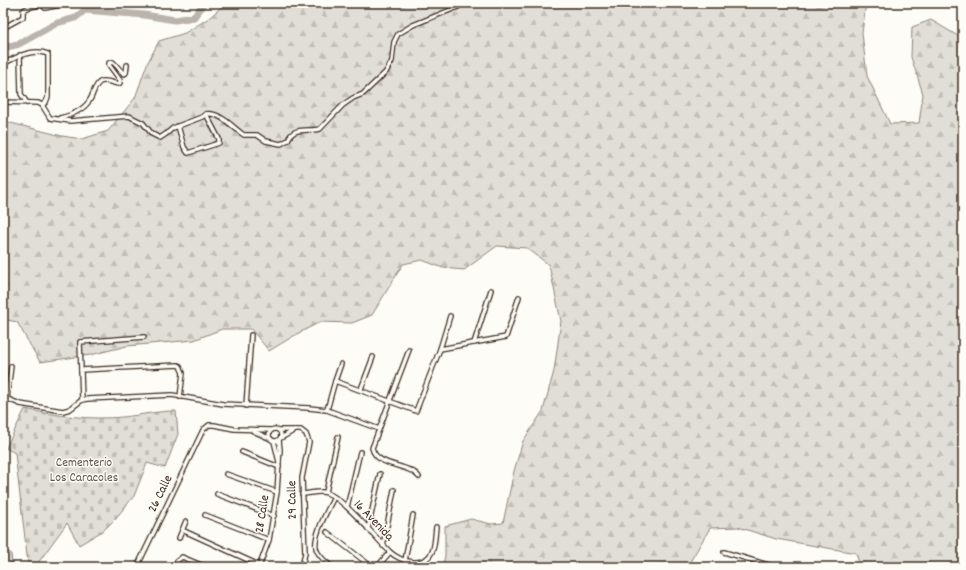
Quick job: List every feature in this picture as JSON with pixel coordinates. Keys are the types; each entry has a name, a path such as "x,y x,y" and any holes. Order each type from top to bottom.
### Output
{"street":[{"path":"3,28 23,17 23,11 27,8 42,4 45,8 60,6 64,3"},
{"path":"42,105 48,117 70,121 129,116 143,123 152,134 160,138 173,128 206,114 213,114 228,122 243,135 257,135 266,141 281,144 288,140 296,131 320,129 343,105 353,98 363,94 386,72 392,61 394,42 398,34 413,25 452,10 462,3"},
{"path":"3,64 20,55 41,52 48,54 48,97 46,102 42,105"},
{"path":"20,55 21,94 28,103"},
{"path":"57,119 77,112 89,102 100,82 120,83 120,80 109,63 113,62 124,74 126,73 127,65"},
{"path":"3,102 42,105"},
{"path":"178,126 184,147 188,153 219,143 219,139 206,114"},
{"path":"474,343 491,290"},
{"path":"440,349 506,337 519,297"},
{"path":"335,381 361,389 416,411 440,349 450,316"},
{"path":"246,406 251,335"},
{"path":"82,400 79,344 81,341 144,337"},
{"path":"409,350 372,448 374,453 386,461 416,472 419,477"},
{"path":"361,389 373,357"},
{"path":"327,410 341,364"},
{"path":"81,370 178,365 183,373 180,397"},
{"path":"7,399 11,366"},
{"path":"3,397 20,404 63,411 70,409 82,400 92,398 164,395 246,406 327,410 379,429"},
{"name":"26 Calle","path":"137,567 203,430 209,425 234,429 250,429"},
{"path":"250,429 295,430"},
{"path":"250,429 272,440 279,439 295,430"},
{"path":"272,430 270,434 272,440"},
{"path":"279,430 281,434 279,439"},
{"name":"29 Calle","path":"295,430 302,430 306,434 309,442 302,478 305,553 302,567"},
{"path":"302,494 326,492 338,438"},
{"name":"28 Calle","path":"259,566 269,540 274,516 279,467 279,439"},
{"name":"28 Calle","path":"272,440 279,462"},
{"path":"242,452 279,467"},
{"path":"347,507 360,452"},
{"path":"226,474 277,492"},
{"path":"368,529 380,474"},
{"path":"383,546 394,490"},
{"name":"16 Avenida","path":"326,492 347,507 395,557 405,561"},
{"path":"217,494 274,516"},
{"path":"332,567 320,556 317,551 315,540 334,497"},
{"path":"413,515 405,561 418,562 429,557 432,551 436,527"},
{"path":"205,516 269,540"},
{"path":"178,538 186,521"},
{"path":"182,530 259,566"},
{"path":"327,532 372,567"},
{"path":"377,567 390,552"},
{"path":"724,552 775,567"},
{"path":"175,567 176,561 182,557 206,567"}],"green space":[{"path":"226,3 866,3 862,33 867,76 890,124 919,123 923,94 911,57 912,27 931,20 958,36 963,49 963,567 860,567 856,553 776,539 738,527 710,528 687,567 442,567 445,556 445,526 471,519 491,524 503,523 514,471 523,441 543,411 554,371 561,321 549,265 527,248 497,246 464,270 443,268 422,260 403,264 372,315 352,323 320,322 269,351 251,329 222,329 194,340 127,346 90,355 40,362 17,322 3,319 3,121 62,136 82,139 108,131 135,98 147,64 159,41 185,33 209,18"},
{"name":"Cementerio Los Caracoles","path":"25,409 49,414 86,418 111,418 176,411 178,434 165,468 147,463 134,496 104,530 79,545 67,523 35,567 28,564 15,453 6,448"},
{"path":"3,551 11,553 12,567 3,567"}],"waterway":[{"path":"3,48 19,44 57,23 75,18 85,10 144,15 175,20 194,17 204,3"}]}
